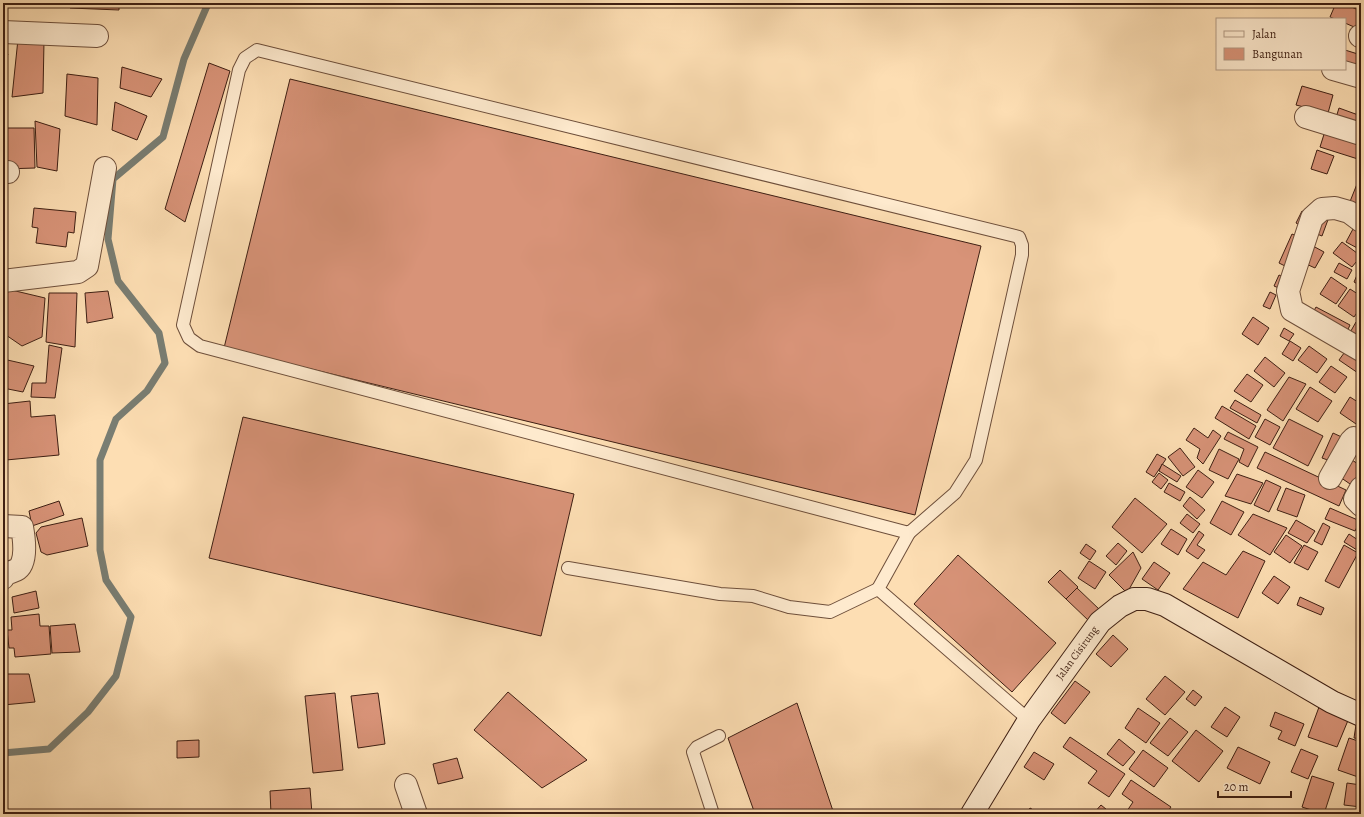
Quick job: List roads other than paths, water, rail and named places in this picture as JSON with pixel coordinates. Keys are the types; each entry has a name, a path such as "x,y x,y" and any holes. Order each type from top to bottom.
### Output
{"street":[{"path":"3,32 97,36"},
{"path":"1336,70 1361,78"},
{"path":"1306,117 1361,134"},
{"path":"3,281 78,272 86,266 105,168"},
{"path":"1361,221 1349,212 1335,208 1322,209 1312,218 1288,291 1292,310 1361,350"},
{"path":"1330,478 1351,441 1354,438 1361,440"},
{"path":"1361,488 1355,499 1361,505"},
{"path":"3,526 22,527 24,555 22,564 18,569 7,573 3,578"},
{"name":"Jalan Cisirung","path":"972,814 1029,720 1100,622 1120,606 1134,600 1147,599 1165,605 1332,702 1361,715"},
{"path":"406,785 416,814"}],"lane":[{"path":"568,568 720,594 753,596 789,607 830,612 878,589 909,533 954,493 976,460 1022,255 1022,245 1019,237 257,50 245,58 239,70 183,325 189,338 200,346 909,533"},
{"path":"878,589 1029,720"},
{"path":"713,814 693,752 697,747 719,736"}],"waterway":[{"path":"3,753 49,749 88,712 116,676 131,617 106,580 100,550 100,460 116,419 147,391 165,363 159,333 118,281 108,239 113,179 163,137 184,59 207,6 206,3"}]}
